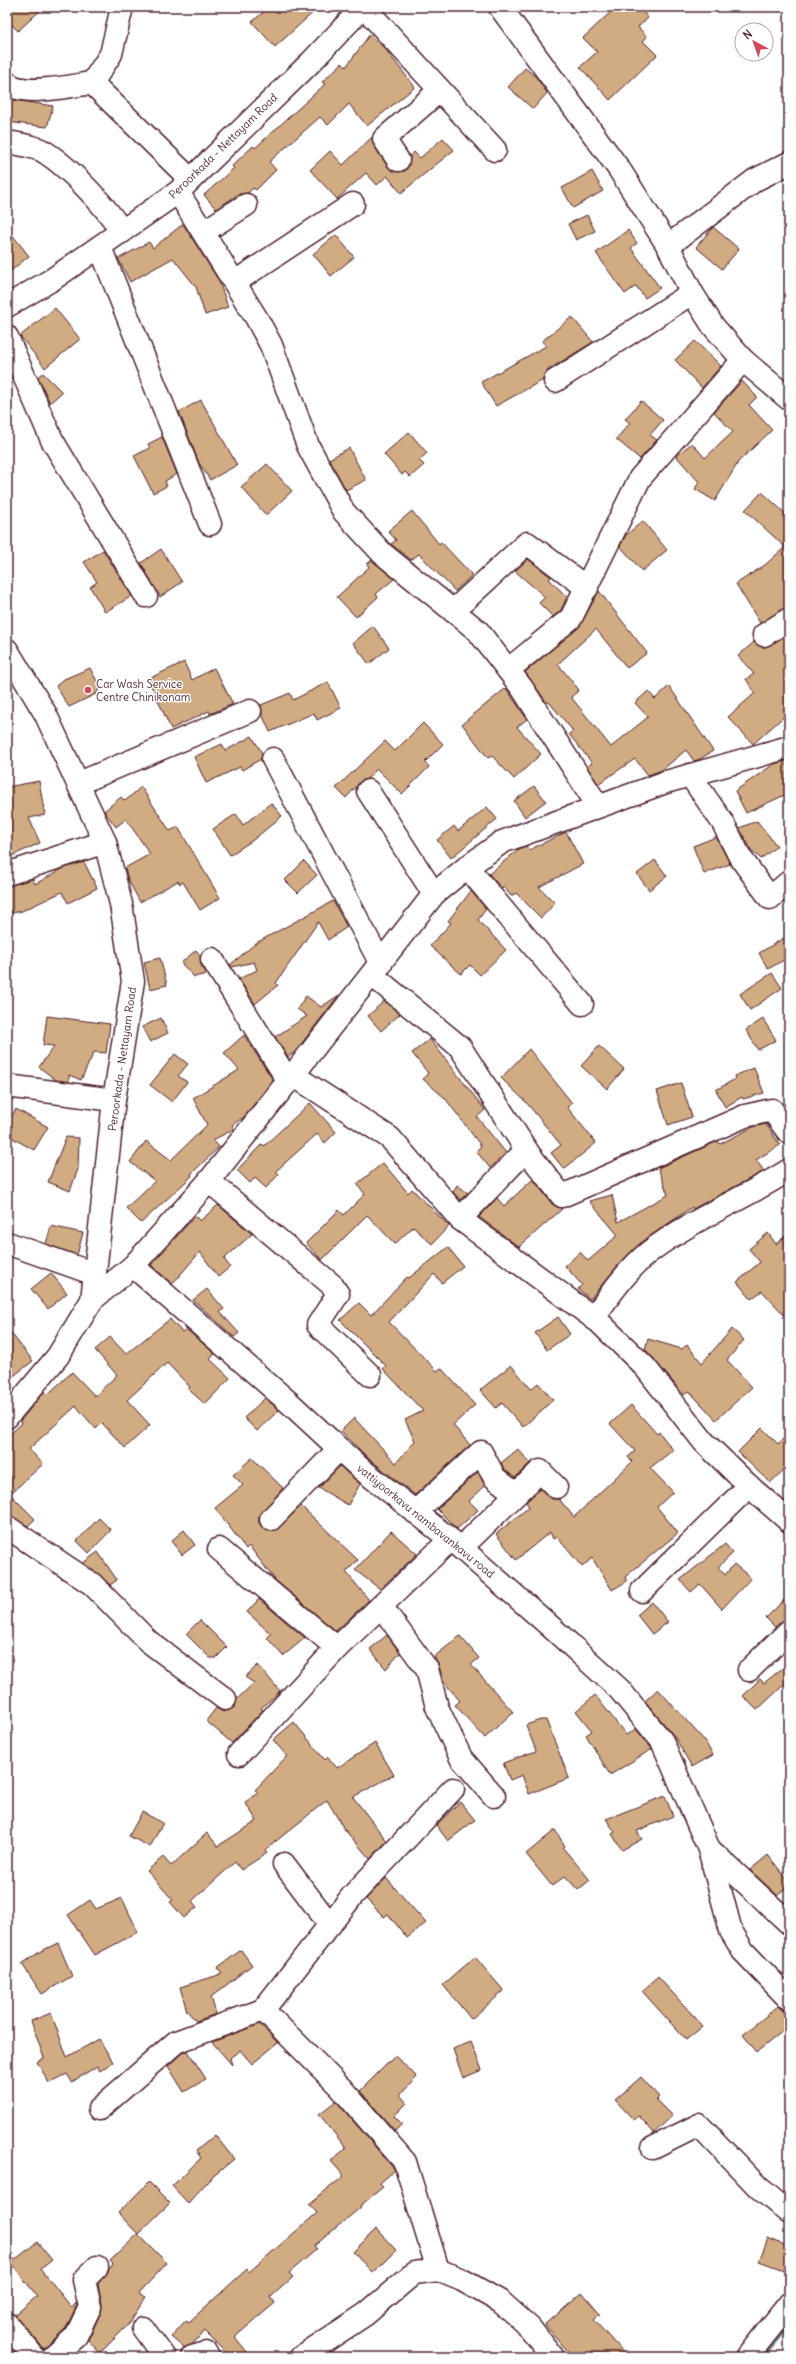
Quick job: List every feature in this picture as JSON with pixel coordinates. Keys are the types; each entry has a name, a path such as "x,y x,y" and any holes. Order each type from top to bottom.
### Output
{"street":[{"path":"92,83 110,54 122,7"},
{"path":"364,7 495,150"},
{"name":"Peroorkada - Nettayam Road","path":"7,306 122,232 184,185 311,62 364,7"},
{"path":"500,7 619,169 668,246 692,293 712,326 743,360 789,399"},
{"path":"7,83 12,87 29,90 92,83"},
{"path":"92,83 184,185 203,232 235,282 271,345 308,446 344,512 383,554 478,631 522,688 598,806"},
{"path":"398,160 384,139 440,90"},
{"path":"7,142 42,151 85,188 112,216 122,232"},
{"path":"668,246 755,180 789,163"},
{"path":"235,282 353,204"},
{"path":"203,232 246,205"},
{"path":"100,247 210,524"},
{"path":"555,381 692,293"},
{"path":"7,337 52,440 146,596"},
{"path":"508,670 571,618 640,478 743,360"},
{"path":"453,611 527,543 587,588"},
{"path":"764,635 789,619"},
{"name":"Peroorkada - Nettayam Road","path":"7,650 45,713 79,783 104,842 121,904 133,981 114,1100 92,1300 58,1356 7,1417"},
{"path":"79,783 250,711"},
{"path":"92,1300 133,1266 209,1181 377,970 434,894 467,866 502,842 598,806 690,776 789,747"},
{"path":"273,759 377,970 460,1047 526,1150 562,1196 745,1116 772,1110 789,1133"},
{"path":"690,776 723,823 740,857 770,898 789,882"},
{"path":"368,791 434,894"},
{"path":"7,874 104,842"},
{"path":"467,866 582,1004"},
{"path":"212,959 291,1078 390,1138 460,1219 593,1318 645,1366 704,1442 749,1486 789,1521"},
{"path":"7,1086 114,1100"},
{"path":"460,1219 526,1150"},
{"path":"593,1318 614,1289 648,1253 681,1230 768,1184 789,1170"},
{"path":"209,1181 332,1285 338,1294 318,1325 370,1375"},
{"path":"7,1243 95,1274"},
{"name":"vattiyoorkavu nambavankavu road","path":"133,1266 339,1449 456,1544 551,1627 619,1690 662,1741 709,1849 731,1931 743,1951 789,1998"},
{"path":"271,1519 339,1449"},
{"path":"415,1512 481,1452 495,1478 516,1494"},
{"path":"239,1754 337,1648 381,1606 516,1494 540,1471 556,1487"},
{"path":"642,1591 749,1486"},
{"path":"7,1527 92,1584 148,1641 225,1699"},
{"path":"219,1549 337,1648"},
{"path":"381,1606 427,1670 437,1707 460,1758 494,1796"},
{"path":"749,1670 789,1631"},
{"path":"99,2109 176,2042 263,2010 353,1896 453,1789"},
{"name":"vattiyoorkavu nambavankavu road","path":"709,1849 789,1923"},
{"path":"284,1864 330,1925"},
{"path":"263,2010 341,2088 405,2162 438,2270"},
{"path":"653,2148 699,2125 758,2187 789,2213"},
{"path":"52,2357 76,2336 90,2307 84,2280 97,2267"},
{"path":"301,2357 366,2314 414,2274 438,2270 462,2280 501,2302 530,2328 553,2357"},
{"path":"747,2357 789,2304"},
{"path":"7,2324 34,2357"},
{"path":"143,2328 164,2357"},
{"path":"192,2357 206,2353 208,2357"}],"building":[{"path":"7,7 44,7 18,31 7,20"},
{"path":"269,7 319,7 275,47 252,22"},
{"path":"616,7 639,7 648,18 638,27 647,37 643,41 657,55 610,100 580,67 597,52 583,38"},
{"path":"370,34 385,49 415,87 367,126 349,104 328,125 320,117 269,162 276,170 256,190 253,188 248,193 239,194 216,209 204,195 234,168 232,166 253,146 255,148 325,84 322,82 342,63 346,67"},
{"path":"525,68 536,77 547,93 533,109 508,87"},
{"path":"7,99 53,106 47,127 7,122"},
{"path":"372,137 374,146 388,167 398,172 405,171 409,166 410,156 414,152 420,158 443,138 454,150 401,193 387,176 377,185 366,173 337,199 310,170 330,151 343,165"},
{"path":"592,171 603,191 573,208 562,188"},
{"path":"587,215 595,231 576,240 568,224"},
{"path":"183,224 219,281 228,307 205,315 196,287 173,258 130,282 118,259 149,242 153,248"},
{"path":"713,227 739,249 722,269 696,247"},
{"path":"7,228 29,256 7,274"},
{"path":"628,230 637,243 631,248 660,288 645,298 636,286 625,294 596,253"},
{"path":"336,235 354,257 331,276 313,254"},
{"path":"55,308 80,339 45,368 20,336"},
{"path":"572,317 593,342 548,370 543,380 496,406 481,382 546,346 542,341"},
{"path":"695,341 721,366 702,388 675,360"},
{"path":"43,373 62,392 50,403 38,377"},
{"path":"742,381 757,397 749,405 772,430 739,461 715,501 695,489 699,482 676,456 692,443 705,458 733,432 714,412"},
{"path":"201,400 237,465 210,480 199,463 179,412"},
{"path":"641,401 663,420 650,435 657,440 640,459 616,439 630,423 625,419"},
{"path":"409,432 427,453 419,460 424,465 410,477 405,472 402,475 384,454"},
{"path":"162,437 177,474 165,481 167,486 153,493 134,456 150,448 148,444"},
{"path":"349,448 366,480 346,490 329,459"},
{"path":"267,464 292,491 266,515 241,487"},
{"path":"762,492 789,517 789,607 760,623 736,584 765,565 785,547 745,510"},
{"path":"412,511 439,544 441,542 472,575 455,591 419,554 411,560 391,544 396,540 388,531"},
{"path":"643,521 667,550 642,571 620,546 626,535"},
{"path":"161,549 182,582 160,597 141,563"},
{"path":"103,550 132,596 105,612 90,587 97,582 84,562"},
{"path":"528,559 551,577 549,579 567,597 561,610 553,617 539,603 545,597 515,571"},
{"path":"372,560 394,579 376,594 378,597 356,617 337,597 369,567 367,564"},
{"path":"599,591 647,653 627,668 596,629 558,664 579,690 571,697 611,747 648,717 635,703 648,691 655,699 669,686 713,751 694,761 686,750 662,770 648,775 635,759 598,784 587,767 592,763 569,734 573,731 549,702 547,703 525,672 579,627"},
{"path":"373,626 389,648 369,664 353,643"},
{"path":"789,634 789,712 753,744 728,717 755,693 746,679 754,674 738,656 754,642 759,646 765,647"},
{"path":"184,662 192,680 214,668 233,704 210,714 209,711 171,729 148,679"},
{"name":"Car Wash Service Centre Chinikonam","path":"90,668 100,687 96,694 69,707 56,686 64,679"},
{"path":"328,682 341,708 317,720 314,713 270,732 262,714 261,705 290,693 293,700"},
{"path":"506,688 527,719 517,727 541,754 514,779 492,756 488,758 462,724"},
{"path":"423,723 443,744 425,762 429,767 402,794 377,769 367,779 361,781 346,798 336,788 385,741 395,751"},
{"path":"252,736 262,753 261,759 242,770 240,767 206,783 194,757 222,744 225,751"},
{"path":"789,760 789,793 746,813 735,791 774,764"},
{"path":"39,781 45,815 29,818 40,843 7,858 7,787"},
{"path":"534,786 546,801 525,817 514,801"},
{"path":"141,787 170,831 178,827 220,898 200,910 183,882 180,884 178,881 140,902 128,880 125,868 150,854 126,819 116,827 104,811 121,797 125,801"},
{"path":"271,803 282,816 253,840 230,855 213,829 236,814 243,825"},
{"path":"487,807 497,819 451,858 437,840 454,826 458,831"},
{"path":"757,821 777,846 761,859 751,850 739,828"},
{"path":"566,832 583,864 539,887 555,903 541,918 516,893 511,896 503,886 502,889 489,874 519,849 526,846 529,850"},
{"path":"716,837 730,864 704,874 693,846"},
{"path":"655,860 667,876 649,890 637,874"},
{"path":"304,861 317,875 298,893 285,880"},
{"path":"84,862 97,888 68,903 62,892 22,911 7,914 7,886 33,879 35,884 64,868"},
{"path":"471,891 486,909 478,920 506,950 480,975 470,965 461,974 430,946 451,923 448,921"},
{"path":"333,901 347,927 328,940 318,922 276,983 278,985 255,1004 239,979 257,970 254,962 232,967 230,965 256,943"},
{"path":"789,935 789,957 768,969 759,953"},
{"path":"196,950 200,955 201,965 207,974 194,977 181,963"},
{"path":"160,958 167,985 150,989 144,962"},
{"path":"772,973 782,988 750,1010 740,994"},
{"path":"339,995 295,1052 288,1057 275,1037 307,1016 297,1009 306,996 321,1007"},
{"path":"384,1001 400,1014 381,1031 368,1016"},
{"path":"47,1016 110,1024 106,1053 94,1052 81,1080 69,1075 69,1082 56,1080 39,1067 54,1046 43,1045"},
{"path":"161,1018 168,1033 150,1042 142,1027"},
{"path":"763,1019 776,1040 758,1050 746,1030"},
{"path":"244,1035 273,1080 244,1117 232,1125 234,1129 213,1140 219,1147 191,1174 192,1176 141,1223 126,1208 155,1181 130,1162 146,1141 171,1160 207,1125 193,1098 239,1070 224,1053"},
{"path":"430,1039 485,1110 477,1117 506,1153 490,1168 476,1151 481,1146 445,1098 423,1079 428,1073 412,1053"},
{"path":"599,1046 624,1069 607,1089 581,1066"},
{"path":"529,1049 572,1103 567,1107 596,1143 564,1169 551,1153 561,1145 526,1102 501,1078"},
{"path":"175,1054 188,1064 178,1076 187,1082 172,1102 150,1085"},
{"path":"754,1068 764,1093 743,1099 742,1097 725,1107 716,1090 735,1079 734,1076"},
{"path":"681,1083 692,1117 668,1125 657,1091"},
{"path":"310,1103 336,1132 325,1143 317,1134 276,1171 279,1174 266,1188 255,1178 250,1183 237,1170 262,1144 264,1146"},
{"path":"16,1109 48,1127 34,1150 7,1135 7,1124"},
{"path":"766,1124 780,1145 756,1160 764,1171 693,1209 692,1207 642,1242 620,1263 590,1299 578,1289 582,1285 565,1266 580,1252 588,1261 618,1235 589,1201 612,1195 618,1222 668,1195 658,1168 718,1141 720,1144 753,1127"},
{"path":"66,1137 79,1138 78,1169 70,1191 48,1182"},
{"path":"383,1163 408,1193 412,1189 449,1226 432,1244 413,1227 395,1244 367,1215 322,1260 306,1243 339,1210 344,1215 365,1194 357,1184"},
{"path":"533,1179 552,1204 562,1209 519,1247 479,1217 497,1198 504,1206"},
{"path":"457,1185 468,1193 460,1200 453,1192"},
{"path":"218,1205 252,1234 224,1259 230,1267 218,1277 200,1252 172,1284 151,1265 195,1216 200,1221"},
{"path":"51,1226 83,1233 77,1255 46,1244"},
{"path":"768,1233 776,1244 789,1233 789,1320 762,1291 751,1299 737,1282 760,1262 749,1249"},
{"path":"448,1247 463,1266 442,1283 434,1274 389,1322 437,1371 441,1368 475,1405 453,1425 470,1445 415,1495 368,1458 341,1431 354,1418 396,1463 415,1441 405,1420 423,1411 383,1369 386,1366 340,1320 359,1303 371,1315 407,1277 409,1278"},
{"path":"51,1273 67,1293 48,1309 31,1289"},
{"path":"207,1289 224,1309 220,1312 239,1333 234,1337 193,1300"},
{"path":"558,1317 570,1334 547,1350 535,1333"},
{"path":"170,1319 182,1332 186,1329 215,1354 210,1359 230,1378 205,1404 188,1389 190,1387 167,1363 127,1400 150,1425 125,1448 102,1423 96,1429 76,1406 29,1449 43,1464 10,1494 35,1519 28,1526 7,1515 7,1437 22,1423 20,1421 45,1391 48,1394 72,1372 95,1396 117,1375 95,1350 110,1337 126,1354"},
{"path":"7,1328 33,1361 7,1381"},
{"path":"732,1329 744,1340 727,1360 752,1387 716,1420 689,1391 684,1395 645,1349 648,1339 682,1349 687,1345 702,1363"},
{"path":"511,1365 531,1389 538,1383 553,1400 523,1427 502,1403 496,1408 480,1390"},
{"path":"7,1384 13,1390 7,1398"},
{"path":"265,1398 279,1410 257,1431 244,1418"},
{"path":"631,1405 657,1434 659,1432 673,1450 650,1468 673,1492 657,1507 678,1533 625,1577 627,1581 612,1590 592,1558 582,1567 557,1537 553,1539 550,1532 516,1560 496,1534 529,1507 526,1502 540,1489 552,1499 559,1499 574,1517 632,1462 628,1457 635,1451 610,1424"},
{"path":"762,1428 778,1444 789,1433 789,1465 770,1483 738,1452"},
{"path":"518,1449 530,1463 515,1478 505,1470 501,1463"},
{"path":"252,1458 283,1488 259,1516 259,1523 263,1528 268,1531 275,1531 301,1506 358,1560 346,1572 369,1600 336,1631 275,1580 249,1546 246,1549 215,1508 243,1485 233,1475"},
{"path":"340,1466 360,1484 348,1505 319,1488"},
{"path":"478,1472 485,1486 469,1501 478,1510 457,1529 437,1509"},
{"path":"99,1518 111,1530 89,1553 77,1541"},
{"path":"184,1530 195,1545 182,1555 171,1541"},
{"path":"391,1531 417,1554 380,1589 355,1570"},
{"path":"725,1544 733,1553 718,1567 725,1575 734,1564 751,1578 722,1609 700,1584 691,1592 680,1580"},
{"path":"98,1552 117,1580 110,1585 83,1563"},
{"path":"789,1595 789,1617 775,1627 766,1618"},
{"path":"259,1599 305,1638 283,1656 267,1638 271,1634 247,1612"},
{"path":"652,1602 668,1622 652,1634 637,1615"},
{"path":"200,1620 227,1647 216,1658 210,1658 186,1634"},
{"path":"387,1635 400,1653 386,1669 370,1649"},
{"path":"460,1636 479,1658 471,1665 513,1712 485,1738 455,1705 460,1701 443,1681 439,1666 434,1657"},
{"path":"789,1663 789,1680 757,1710 743,1696 760,1679 764,1683"},
{"path":"258,1665 280,1691 261,1708 263,1710 232,1743 206,1721 216,1708 223,1712 235,1707 237,1699 254,1683 245,1677"},
{"path":"658,1689 703,1739 713,1755 692,1767 674,1736 645,1701"},
{"path":"595,1695 626,1735 636,1729 652,1749 610,1775 586,1735 592,1731 576,1711"},
{"path":"540,1720 546,1720 569,1778 529,1794 522,1775 510,1780 503,1763 536,1751 526,1725"},
{"path":"294,1722 325,1760 328,1757 337,1768 375,1743 394,1775 353,1797 387,1841 370,1859 344,1829 327,1800 265,1850 267,1853 241,1870 235,1862 192,1901 197,1907 184,1918 170,1902 173,1900 147,1871 163,1857 171,1866 207,1833 218,1846 257,1821 245,1802 259,1793 255,1790 287,1756 273,1740"},
{"path":"665,1796 673,1816 637,1831 642,1839 622,1850 612,1834 615,1832 606,1819"},
{"path":"460,1802 475,1820 448,1841 436,1825"},
{"path":"142,1812 163,1823 150,1847 129,1836"},
{"path":"555,1830 565,1846 563,1848 590,1880 578,1890 565,1876 552,1886 526,1854"},
{"path":"768,1855 789,1882 789,1885 777,1895 750,1870"},
{"path":"386,1878 426,1923 407,1938 388,1914 384,1917 366,1899"},
{"path":"122,1898 138,1932 95,1955 68,1915 90,1900 96,1909"},
{"path":"58,1943 72,1976 42,1994 22,1964 41,1951"},
{"path":"241,1950 252,1965 211,1997 216,2014 196,2021 187,2011 180,1987 222,1974 217,1968"},
{"path":"475,1957 504,1991 471,2019 443,1985"},
{"path":"658,1977 703,2026 686,2040 642,1991"},
{"path":"778,2006 789,2017 789,2026 757,2052 743,2035"},
{"path":"51,2013 67,2057 99,2039 113,2062 100,2071 97,2066 72,2082 67,2074 49,2083 37,2062 44,2058 31,2021"},
{"path":"260,2024 278,2043 252,2064 240,2050 230,2058 232,2065 212,2042"},
{"path":"471,2042 482,2070 463,2078 453,2049"},
{"path":"188,2051 206,2079 184,2092 168,2066 182,2053"},
{"path":"395,2056 417,2077 400,2095 407,2103 394,2116 402,2124 395,2131 360,2091"},
{"path":"641,2077 659,2097 656,2100 672,2116 654,2133 639,2116 634,2120 615,2100"},
{"path":"336,2101 395,2170 380,2183 383,2187 314,2246 317,2249 289,2273 293,2277 271,2297 275,2303 235,2337 251,2357 230,2357 204,2331 193,2344 184,2348 171,2337 186,2320 189,2322 247,2269 249,2272 317,2213 309,2204 344,2176 331,2161 346,2148 319,2114"},
{"path":"215,2135 234,2159 210,2179 188,2203 172,2186 201,2158 196,2151"},
{"path":"149,2182 170,2203 138,2234 118,2213"},
{"path":"376,2229 396,2250 373,2273 353,2252"},
{"path":"138,2234 167,2263 139,2293 146,2297 127,2326 100,2353 88,2340 101,2312 102,2304 98,2284 113,2264 110,2261"},
{"path":"768,2238 789,2247 789,2272 759,2261"},
{"path":"37,2242 52,2260 41,2269 72,2308 76,2303 77,2305 66,2328 44,2349 15,2315 37,2296 11,2263"},
{"path":"582,2293 600,2314 594,2320 627,2357 573,2357 545,2325"}],"waterway":[{"path":"761,2357 789,2325"}],"place":[{"name":"Car Wash Service Centre Chinikonam","path":"88,690"}]}
